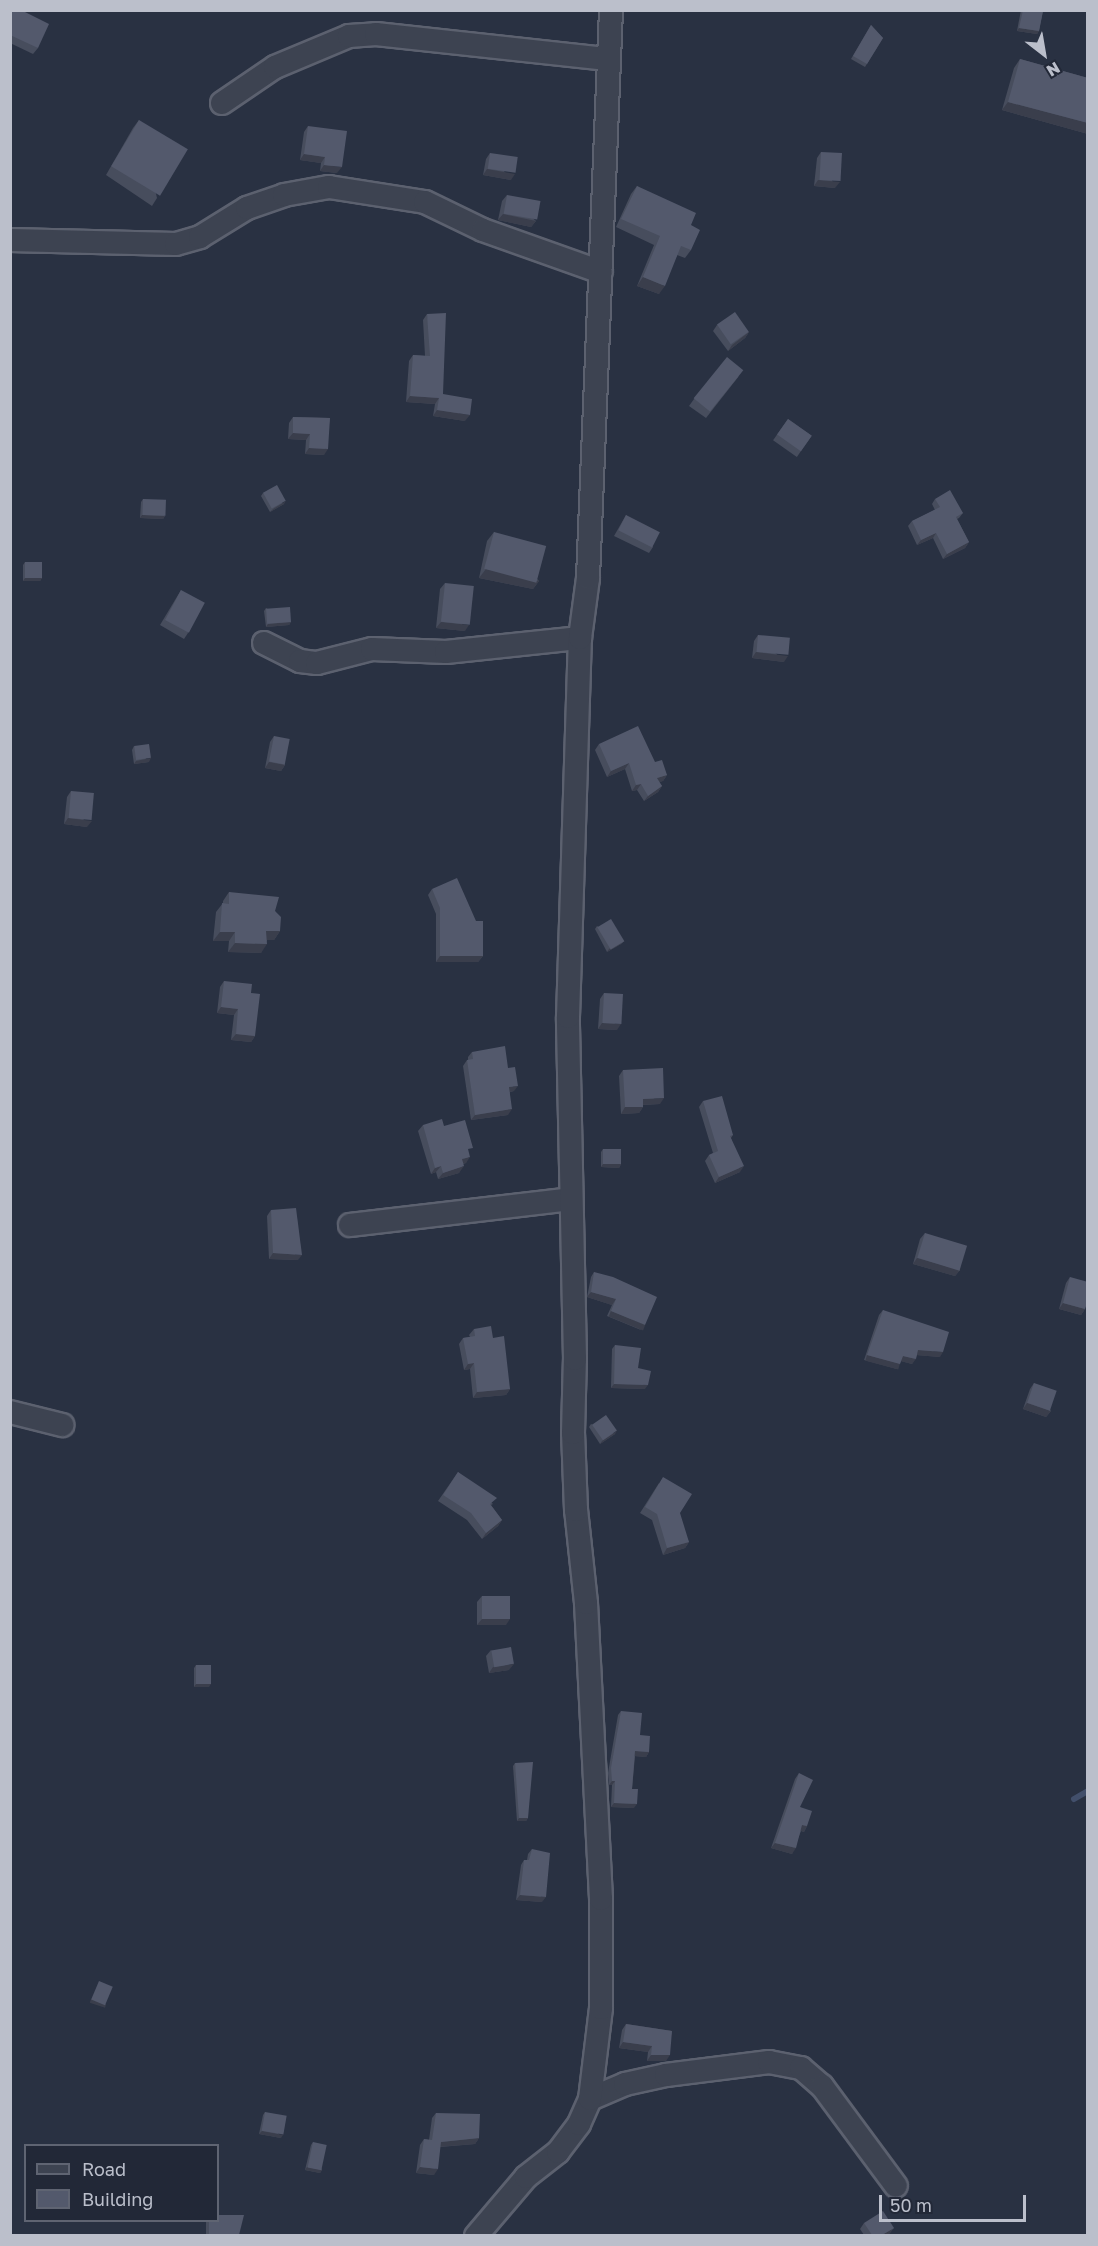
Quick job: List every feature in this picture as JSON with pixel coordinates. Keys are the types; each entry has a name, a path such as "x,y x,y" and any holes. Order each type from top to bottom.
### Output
{"street":[{"path":"476,2235 526,2176 558,2152 579,2124 590,2099 601,2008 601,1899 586,1603 576,1510 568,1017 580,638 588,578 611,10"},
{"path":"222,103 275,67 349,36 376,34 608,59"},
{"path":"10,240 176,244 200,237 247,208 284,195 328,187 425,202 483,230 601,272"},
{"path":"264,643 300,661 317,663 372,649 446,652 580,638"},
{"path":"350,1225 570,1200"},
{"path":"10,1412 62,1425"},
{"path":"590,2099 625,2085 666,2075 769,2062 801,2068 822,2086 896,2186"}],"building":[{"path":"11,10 21,10 49,24 38,48 10,35"},
{"path":"1023,10 1043,11 1039,31 1019,28"},
{"path":"871,25 883,38 867,64 853,56"},
{"path":"1020,59 1088,78 1088,123 1008,102"},
{"path":"139,120 188,149 160,196 111,166"},
{"path":"308,126 347,131 342,167 324,165 325,157 304,154"},
{"path":"821,152 842,153 841,181 820,180"},
{"path":"490,153 518,157 516,173 488,169"},
{"path":"637,186 696,213 691,225 700,230 691,250 681,246 665,286 643,277 660,236 621,219"},
{"path":"507,195 540,201 537,220 504,214"},
{"path":"735,312 749,332 731,344 717,325"},
{"path":"446,313 443,394 472,399 470,415 437,410 439,398 410,396 413,355 430,356 427,314"},
{"path":"727,357 743,370 710,411 694,398"},
{"path":"293,417 330,418 328,449 309,448 310,434 293,433"},
{"path":"788,419 812,436 801,451 777,435"},
{"path":"277,485 286,501 272,509 263,493"},
{"path":"950,490 963,513 956,517 969,542 947,554 936,533 921,540 912,521 940,507 935,499"},
{"path":"143,499 166,500 165,516 142,515"},
{"path":"626,515 660,532 652,547 618,530"},
{"path":"494,532 546,546 536,583 484,569"},
{"path":"25,562 42,562 42,578 25,578"},
{"path":"445,583 474,586 470,625 441,622"},
{"path":"181,590 205,603 189,633 165,620"},
{"path":"290,607 291,622 267,624 266,609"},
{"path":"758,635 790,638 788,655 757,652"},
{"path":"638,726 655,762 662,760 667,775 657,778 662,786 648,796 641,784 636,785 629,763 611,771 599,744"},
{"path":"274,736 290,739 285,765 269,762"},
{"path":"149,744 151,758 136,760 134,746"},
{"path":"71,791 94,793 92,820 69,818"},
{"path":"457,878 476,921 483,921 483,956 440,956 440,908 432,889"},
{"path":"229,892 279,897 275,911 281,917 280,931 266,931 267,944 235,943 235,932 220,932 222,903 229,904"},
{"path":"611,919 624,941 611,950 597,927"},
{"path":"224,981 252,984 251,993 260,994 255,1036 236,1034 238,1009 221,1007"},
{"path":"604,993 623,994 621,1024 602,1023"},
{"path":"505,1046 508,1068 515,1067 518,1086 509,1087 512,1109 475,1115 467,1060 473,1059 472,1052"},
{"path":"663,1068 664,1098 643,1099 643,1107 625,1107 623,1070"},
{"path":"722,1096 733,1135 730,1136 744,1166 719,1177 709,1155 718,1151 703,1101"},
{"path":"442,1119 444,1126 465,1120 473,1148 468,1149 470,1157 462,1159 464,1166 443,1173 441,1166 435,1168 423,1125"},
{"path":"603,1149 621,1149 621,1164 603,1164"},
{"path":"296,1208 302,1255 273,1253 271,1210"},
{"path":"925,1233 967,1246 959,1271 917,1258"},
{"path":"594,1272 613,1277 657,1297 645,1325 611,1311 616,1299 591,1292"},
{"path":"1070,1277 1088,1282 1088,1301 1085,1309 1063,1303"},
{"path":"883,1310 949,1332 943,1352 918,1350 916,1359 903,1356 900,1364 867,1355"},
{"path":"491,1326 493,1338 504,1336 510,1389 477,1392 474,1363 468,1364 463,1338 475,1336 474,1329"},
{"path":"615,1345 641,1348 638,1368 651,1371 648,1385 614,1384"},
{"path":"1034,1383 1057,1391 1050,1411 1027,1403"},
{"path":"606,1415 617,1431 603,1440 592,1425"},
{"path":"458,1472 497,1498 490,1504 502,1520 486,1533 471,1513 443,1495"},
{"path":"663,1477 692,1494 680,1513 689,1542 667,1548 657,1514 645,1507"},
{"path":"482,1596 510,1596 510,1619 482,1619"},
{"path":"511,1647 514,1664 494,1667 491,1650"},
{"path":"196,1665 211,1665 211,1684 196,1684"},
{"path":"621,1711 642,1713 640,1735 650,1736 649,1752 635,1751 632,1789 638,1789 637,1804 614,1803 615,1781 612,1781 611,1768"},
{"path":"533,1762 528,1818 519,1818 515,1763"},
{"path":"799,1773 813,1780 800,1807 812,1811 807,1826 802,1825 796,1848 775,1843"},
{"path":"532,1849 550,1853 546,1897 520,1895 524,1860 529,1860"},
{"path":"99,1981 113,1987 105,2005 91,1999"},
{"path":"626,2024 672,2031 670,2055 651,2055 652,2046 623,2042"},
{"path":"265,2112 287,2116 283,2135 262,2131"},
{"path":"436,2113 480,2114 479,2138 441,2142 438,2169 420,2167 424,2139 432,2140"},
{"path":"313,2142 327,2145 321,2170 308,2167"},
{"path":"883,2211 894,2228 882,2235 872,2235 864,2223"},
{"path":"219,2215 244,2215 239,2235 209,2235 209,2222 219,2222"}],"waterway":[{"path":"1074,1799 1088,1791"}]}
